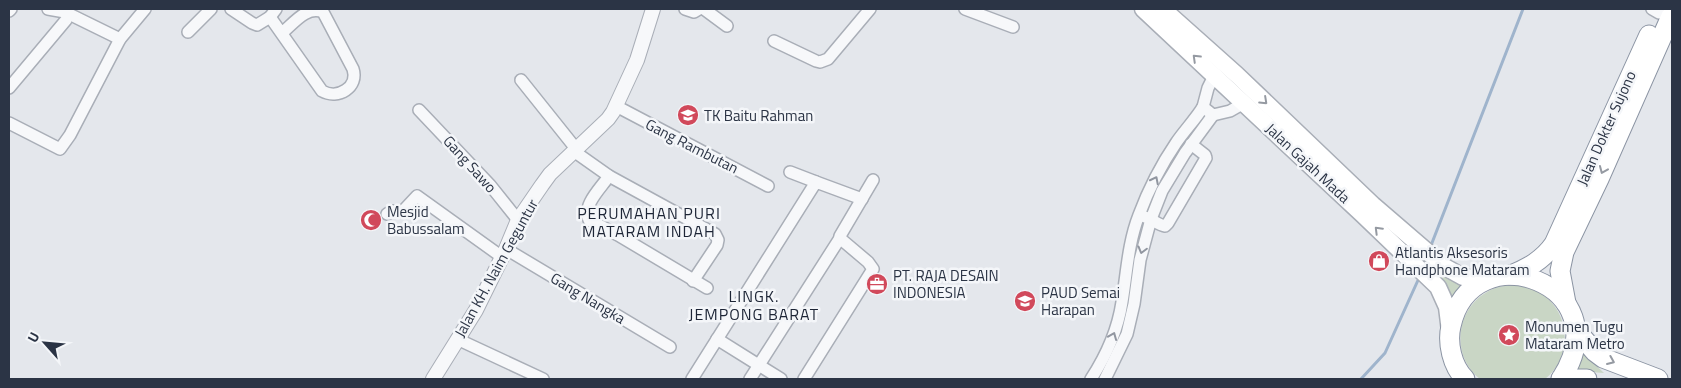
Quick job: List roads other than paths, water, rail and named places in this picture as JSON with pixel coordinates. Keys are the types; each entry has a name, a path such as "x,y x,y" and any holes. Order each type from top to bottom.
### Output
{"highway":[{"name":"Jalan Dokter Sujono","path":"1511,275 1536,263 1551,248 1605,147 1661,11"},
{"path":"1561,379 1570,364 1575,347 1575,330 1572,316 1566,303 1561,276 1561,261 1605,147"},
{"path":"1463,378 1454,363 1450,347 1450,331 1458,306 1476,286 1488,280 1511,275 1527,276 1542,282 1555,291 1566,303"},
{"path":"1575,330 1603,358 1658,379"},
{"path":"1561,379 1587,379"}],"main road":[{"name":"Jalan Gajah Mada","path":"1143,9 1214,76 1232,81 1244,103 1438,288 1447,307 1450,331"},
{"name":"Jalan Gajah Mada","path":"1163,9 1232,81 1444,267 1463,277 1488,280"}],"street":[{"path":"48,9 70,13 120,39"},
{"path":"9,123 60,149 70,135 120,39 145,9"},
{"path":"188,32 211,9"},
{"path":"231,9 254,24 259,24 273,13 282,33 322,91 337,94 352,84 355,77 353,69 323,12 313,10 306,13 282,33"},
{"name":"Jalan KH. Naim Geguntur","path":"433,379 476,310 518,220 550,174 608,119 616,106 638,60 653,9"},
{"path":"684,9 694,12 699,9"},
{"path":"704,9 727,26"},
{"path":"774,41 816,61 824,61 828,59 870,9"},
{"path":"966,9 986,12 1013,27"},
{"path":"9,88 70,13"},
{"path":"1091,379 1116,330 1121,309 1127,258 1138,216 1166,159 1203,107 1208,88 1214,76"},
{"path":"521,80 576,151 609,176 715,234 718,240 717,245 693,281"},
{"path":"1105,379 1127,334 1133,310 1140,260 1150,219 1162,191 1191,144 1213,115 1230,111 1244,103"},
{"name":"Gang Rambutan","path":"616,106 768,186"},
{"path":"1203,107 1213,115"},
{"name":"Gang Sawo","path":"419,110 490,185 518,220"},
{"path":"1138,216 1150,219 1162,226 1168,224 1206,158 1205,155 1191,144"},
{"path":"1177,167 1194,178"},
{"path":"790,172 862,199"},
{"path":"609,176 588,206 587,216 589,220 707,288"},
{"path":"750,379 840,238 844,226 873,180"},
{"path":"692,379 816,182"},
{"name":"Gang Nangka","path":"387,214 392,211 402,212 417,196 504,253 670,346"},
{"path":"804,379 873,268 840,238"},
{"path":"1121,309 1133,310"},
{"path":"457,339 543,379"},
{"path":"716,339 781,379"}],"waterway":[{"path":"1430,248 1523,9"},
{"path":"1361,379 1385,353 1419,278"}],"place":[{"name":"TK Baitu Rahman","path":"688,115"},
{"name":"Mesjid Babussalam","path":"371,220"},
{"name":"Atlantis Aksesoris Handphone Mataram","path":"1379,261"},
{"name":"PT. RAJA DESAIN INDONESIA","path":"877,284"},
{"name":"PAUD Semai Harapan","path":"1025,301"},
{"name":"Monumen Tugu Mataram Metro","path":"1509,335"}],"district":[{"name":"PERUMAHAN PURI MATARAM INDAH","path":"649,222"},
{"name":"LINGK. JEMPONG BARAT","path":"754,305"}]}
